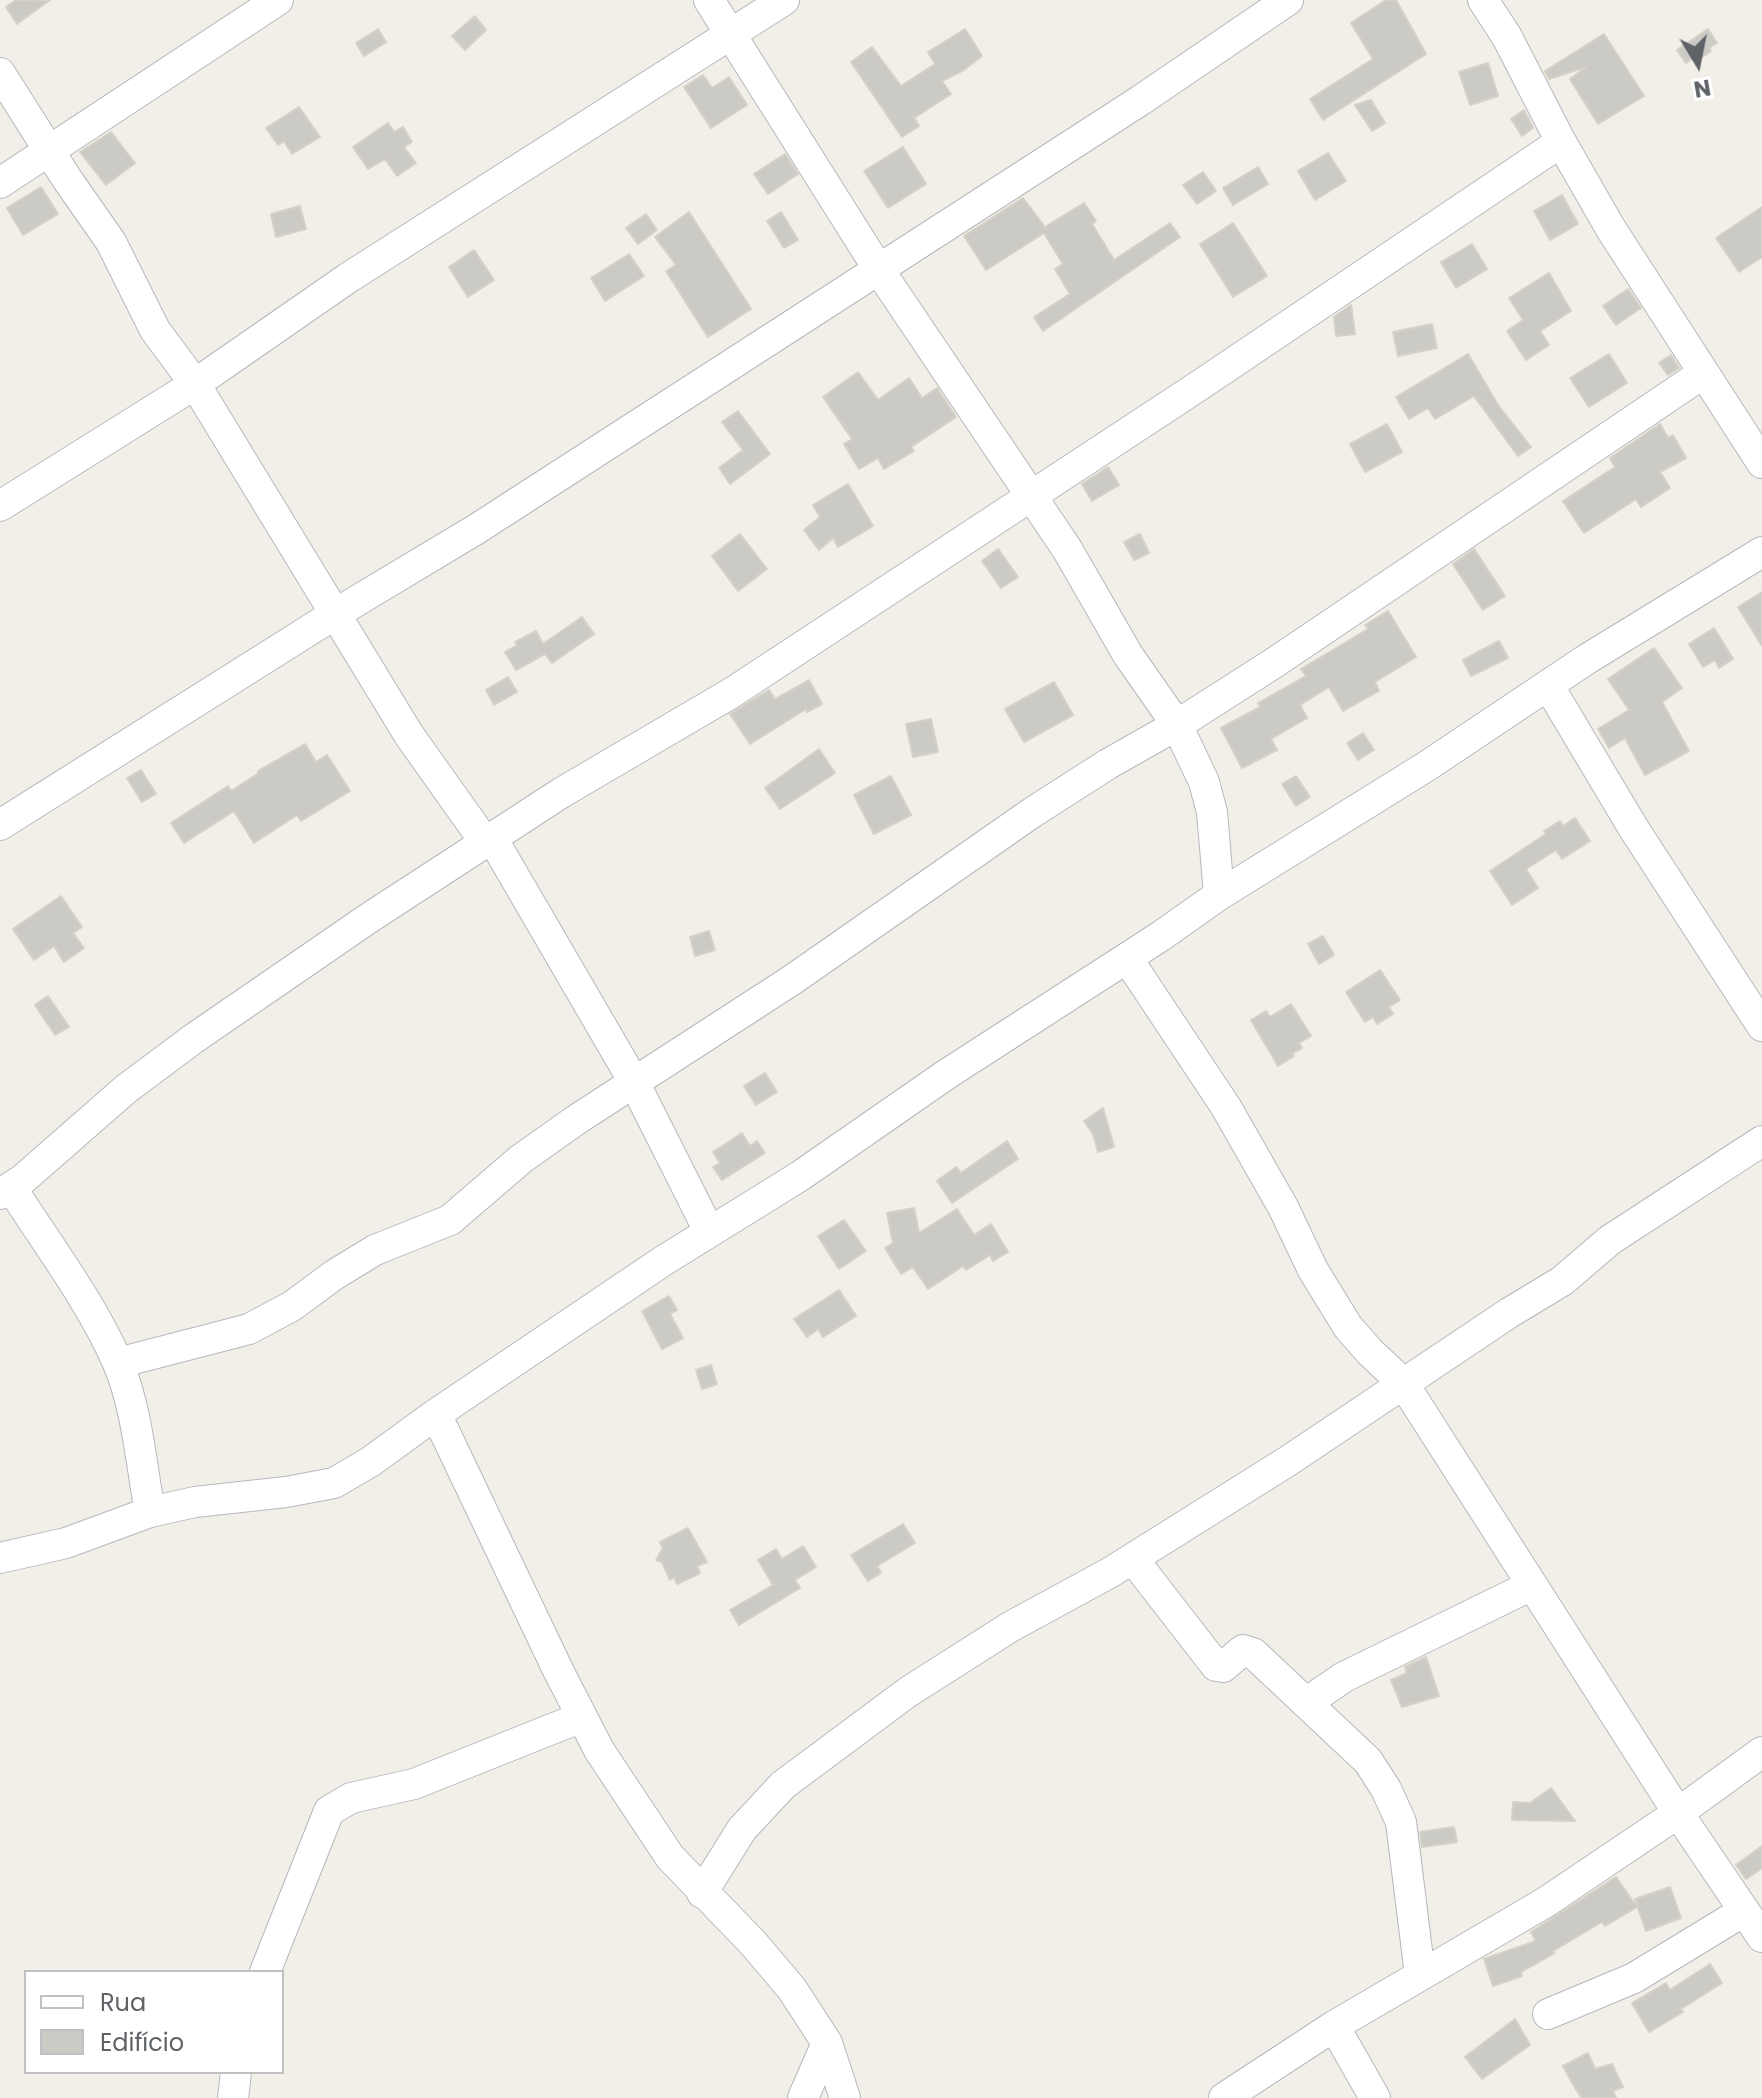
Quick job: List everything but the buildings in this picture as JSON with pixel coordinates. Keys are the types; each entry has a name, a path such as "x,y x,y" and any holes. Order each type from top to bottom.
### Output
{"street":[{"path":"0,183 278,0"},
{"path":"709,0 879,270 1067,549 1128,655 1177,725 1204,782 1212,812 1219,895"},
{"path":"0,506 195,384 348,278 784,0"},
{"path":"0,825 335,614 475,530 1141,100 1288,0"},
{"path":"1483,0 1507,37 1561,142 1611,229 1762,463"},
{"path":"0,73 111,242 155,330 195,384 409,735 488,840 634,1082 709,1231"},
{"path":"150,1512 129,1401 118,1363 98,1324 5,1191 22,1180 126,1089 193,1039 488,840 561,793 733,692 1561,142"},
{"path":"118,1363 249,1329 292,1306 375,1250 450,1220 521,1159 792,980 1033,812 1274,663 1702,374"},
{"path":"0,1558 66,1543 150,1512 195,1502 286,1492 334,1483 370,1462 436,1414 709,1231 800,1176 947,1074 1219,895 1762,552"},
{"path":"1548,685 1634,829 1762,1026"},
{"path":"1127,958 1226,1107 1283,1207 1313,1270 1348,1327 1403,1383 1678,1813 1762,1937"},
{"path":"702,1893 742,1829 793,1777 908,1692 1010,1627 1133,1559 1288,1461 1562,1281 1610,1240 1762,1141"},
{"path":"436,1414 599,1750 670,1857 753,1943 792,1989 827,2043 845,2098"},
{"path":"1133,1559 1216,1666 1223,1667 1243,1650 1248,1650 1368,1761 1386,1789 1401,1822 1420,1975"},
{"path":"1306,1703 1344,1677 1532,1585"},
{"path":"266,1970 329,1811 351,1798 414,1784 582,1717"},
{"path":"1224,2098 1334,2026 1546,1902 1762,1752"},
{"path":"1548,2014 1634,1978 1744,1911"},
{"path":"1334,2026 1375,2098"},
{"path":"803,2098 827,2043"},
{"path":"233,2098 236,2074"}]}
